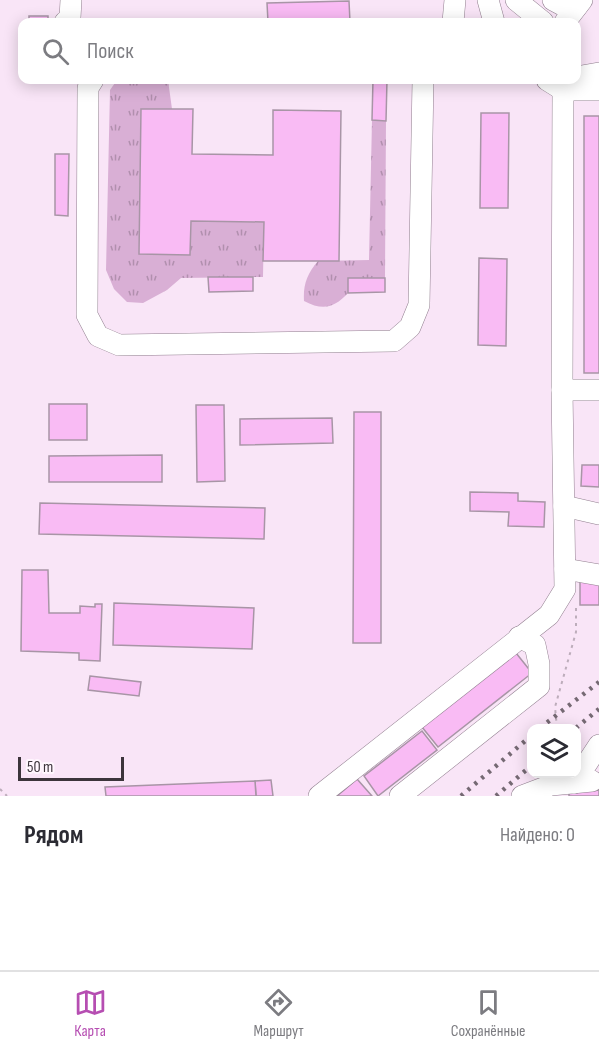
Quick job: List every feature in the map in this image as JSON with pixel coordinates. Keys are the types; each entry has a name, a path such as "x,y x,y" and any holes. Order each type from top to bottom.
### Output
{"lane":[{"path":"70,18 71,0"},
{"path":"453,18 455,0"},
{"path":"488,0 493,18"},
{"path":"515,0 518,18"},
{"path":"515,0 538,18"},
{"path":"553,0 574,10"},
{"path":"581,78 599,73"},
{"path":"90,84 88,88 87,315 98,336 119,345 394,341 410,327 419,305 423,84"},
{"path":"319,796 549,615 566,589 562,390 564,84"},
{"path":"573,84 599,90"},
{"path":"562,390 599,390"},
{"path":"564,506 599,514"},
{"path":"565,569 599,575"},
{"path":"400,796 539,686 540,664 535,645 519,637"},
{"path":"522,796 551,785 583,782 599,745"}],"path":[{"path":"0,789 7,796"}],"green space":[{"path":"114,84 169,84 172,109 141,109 139,254 190,255 191,221 264,222 263,277 181,278 167,290 143,303 127,302 114,289 106,270 110,90"},
{"path":"372,120 386,121 385,278 349,278 348,293 343,298 333,305 317,306 304,301 304,295 306,280 318,261 369,260"}],"building":[{"path":"349,1 350,18 268,18 267,3"},
{"path":"29,16 48,16 48,18 29,18"},
{"path":"373,84 387,84 386,121 372,120"},
{"path":"141,109 193,109 192,154 273,155 273,110 341,111 339,261 263,261 264,222 191,221 190,255 139,254"},
{"path":"481,113 509,113 508,208 480,208"},
{"path":"584,116 599,116 599,373 584,373"},
{"path":"55,154 69,154 68,216 55,215"},
{"path":"479,258 507,259 506,346 478,345"},
{"path":"208,277 253,277 253,291 209,292"},
{"path":"348,278 385,278 385,292 348,293"},
{"path":"49,404 87,404 87,440 49,440"},
{"path":"196,405 224,405 225,481 197,482"},
{"path":"354,412 381,412 381,643 353,643"},
{"path":"332,418 333,443 240,445 240,419"},
{"path":"162,455 162,482 49,482 49,456"},
{"path":"582,465 599,465 599,487 581,486"},
{"path":"470,492 518,493 518,501 545,502 544,527 508,526 509,512 470,511"},
{"path":"40,503 265,508 264,539 39,534"},
{"path":"22,570 48,570 49,613 80,613 80,606 95,607 95,604 102,604 100,661 79,660 79,653 21,651"},
{"path":"580,580 599,580 599,605 580,605"},
{"path":"114,603 254,608 252,649 113,645"},
{"path":"516,653 532,673 438,747 422,727"},
{"path":"90,676 141,682 139,696 88,690"},
{"path":"422,731 437,750 378,796 364,776"},
{"path":"357,779 372,796 337,796"},
{"path":"271,780 273,796 256,796 255,781"},
{"path":"255,781 256,796 106,796 105,787"},
{"path":"599,790 599,796 569,796 569,792"}],"railway":[{"path":"545,724 599,682"},
{"path":"581,724 599,709"},
{"path":"461,796 527,739"},
{"path":"496,796 527,769"}]}
